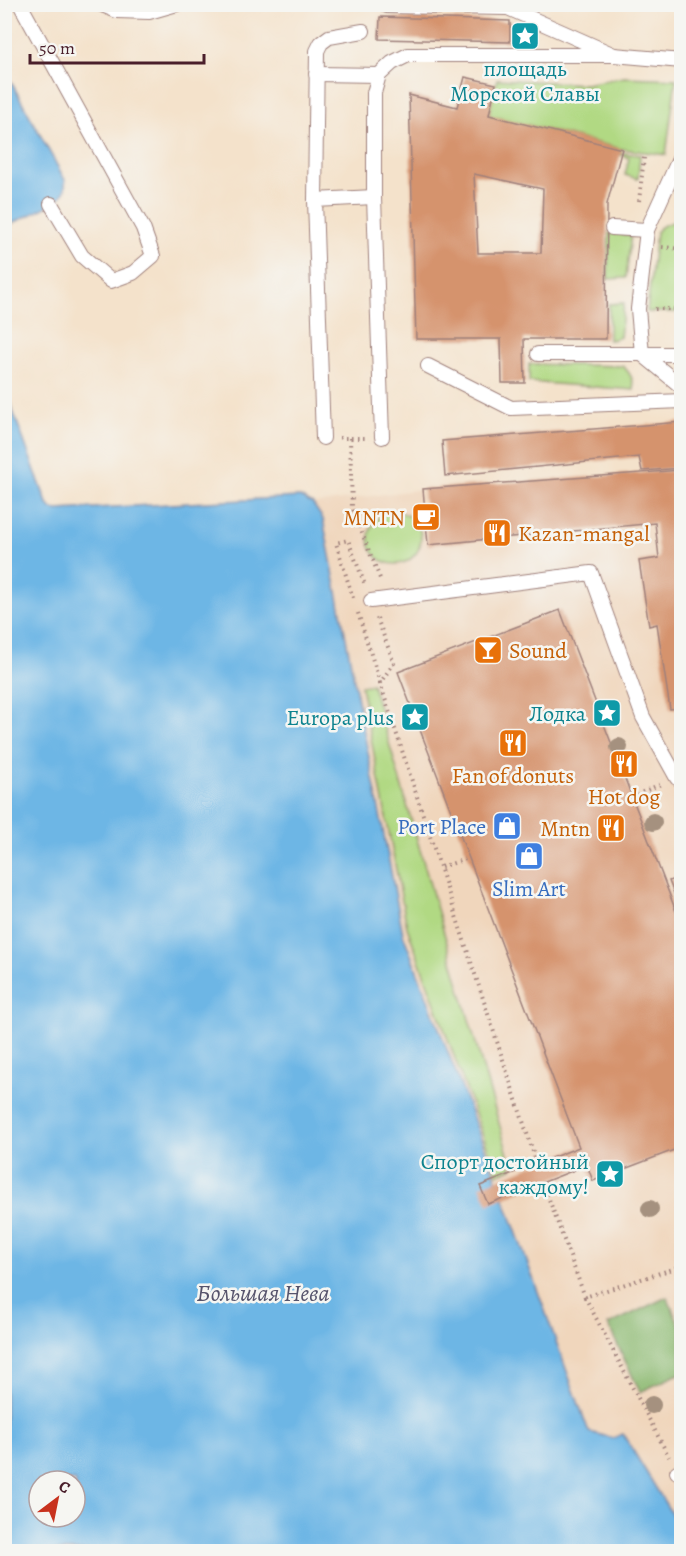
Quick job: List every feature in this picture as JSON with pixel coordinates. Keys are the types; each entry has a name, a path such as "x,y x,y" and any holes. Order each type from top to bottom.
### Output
{"lane":[{"path":"20,4 143,228 153,256 133,273 111,281 82,256 51,204"},
{"path":"100,4 117,11 149,12 177,4"},
{"path":"387,6 508,9 614,55"},
{"path":"324,438 315,200 317,51 321,43 329,37 363,31"},
{"path":"382,437 374,197 374,93 379,75 392,63 408,55 614,55 681,61"},
{"path":"316,75 379,75"},
{"path":"681,148 680,157 647,230 638,309 642,354 681,387"},
{"path":"315,200 374,197"},
{"path":"612,228 647,230"},
{"path":"538,354 681,354"},
{"path":"428,366 511,408 681,401"},
{"path":"371,601 591,573 643,717 680,781"}],"path":[{"path":"654,246 681,249"},
{"path":"647,309 681,309"},
{"path":"324,438 382,437"},
{"path":"350,438 352,508 388,599"},
{"path":"348,540 394,663 380,683 537,1164"},
{"path":"631,797 680,781"},
{"path":"441,867 469,858"},
{"path":"543,1183 585,1297 679,1471"},
{"path":"585,1297 681,1266"}],"shaded area":[{"path":"681,470 681,1529 623,1434 613,1438 589,1432 509,1212 403,934 323,519 313,504 423,489"}],"green space":[{"path":"624,77 676,79 666,155 622,149 489,115 497,79 585,84"},
{"path":"622,153 640,155 638,179 625,175 629,158 621,155"},
{"path":"681,203 681,312 647,312 656,232 663,225 679,220"},
{"path":"609,233 631,235 626,278 608,279"},
{"path":"624,303 620,337 609,340 609,304"},
{"path":"529,364 623,366 631,377 634,390 529,382"},
{"path":"395,512 405,514 413,520 419,528 421,538 419,548 413,556 405,562 395,564 385,562 377,556 371,548 369,538 371,528 377,520 385,514"},
{"path":"372,684 512,1168 497,1174 407,927 361,686"},
{"path":"667,1297 681,1328 681,1373 640,1392 608,1325"}],"water":[{"path":"4,69 65,180 65,191 53,203 5,227"},
{"name":"Большая Нева","path":"4,387 47,503 52,509 300,497 313,504 323,519 403,934 509,1212 589,1432 613,1438 623,1434 681,1529 681,1551 5,1551"}],"building":[{"path":"380,17 510,21 510,42 379,39"},
{"path":"465,77 496,84 489,115 622,149 607,204 606,339 524,339 525,383 502,383 501,339 416,339 409,95 457,107","holes":["474,174 543,189 541,253 478,253"]},
{"path":"682,422 682,468 642,471 639,457 445,476 442,441"},
{"path":"682,470 682,717 680,717 679,708 670,709 657,624 649,626 639,561 659,558 655,523 428,545 423,489"},
{"path":"560,610 682,927 682,1147 593,1181 587,1165 488,1204 480,1186 579,1147 398,672"},
{"path":"682,876 682,911 681,911 669,881"}],"place":[{"name":"площадь Морской Славы","path":"525,36"},
{"name":"MNTN","path":"426,517"},
{"name":"Kazan-mangal","path":"497,533"},
{"name":"Sound","path":"488,650"},
{"name":"Лодка","path":"607,713"},
{"name":"Europa plus","path":"415,717"},
{"name":"Fan of donuts","path":"513,743"},
{"name":"Hot dog","path":"624,764"},
{"name":"Port Place","path":"507,826"},
{"name":"Mntn","path":"611,828"},
{"name":"Slim Art","path":"529,856"},
{"name":"Спорт достойный каждому!","path":"610,1174"}]}
